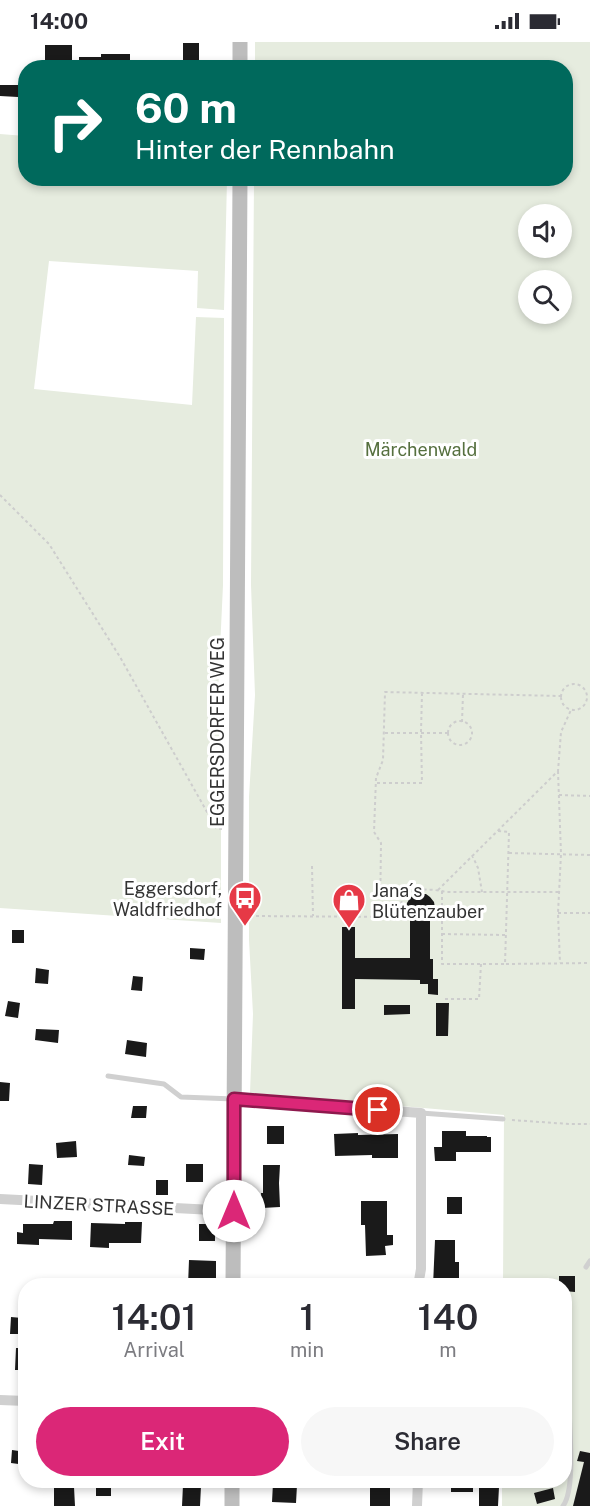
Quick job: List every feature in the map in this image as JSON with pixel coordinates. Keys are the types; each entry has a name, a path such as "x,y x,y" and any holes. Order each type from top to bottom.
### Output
{"main road":[{"path":"240,42 240,60"},
{"name":"EGGERSDORFER WEG","path":"233,1278 240,186"},
{"path":"232,1488 232,1506"}],"street":[{"path":"234,1099 421,1113 419,1278"},
{"name":"LINZER STRASSE","path":"0,1199 234,1211"},
{"path":"0,1400 18,1401"},
{"path":"417,1506 418,1488"}],"lane":[{"path":"108,1076 164,1084 182,1097 234,1099"},
{"path":"421,1113 503,1119"},
{"path":"563,1506 567,1500 569,1488"}],"path":[{"path":"0,495 49,544 120,657 216,828 236,832"},
{"path":"574,684 588,693 583,706 576,710 564,706 561,696 566,687 574,684"},
{"path":"380,917 381,843 374,832 376,778 383,760 385,692 561,696"},
{"path":"376,783 422,783 422,693"},
{"path":"462,722 463,693"},
{"path":"560,963 558,913 561,854 558,771 561,732 571,710"},
{"path":"459,721 466,723 471,729 471,737 466,744 458,745 449,738 448,732 452,724 459,721"},
{"path":"384,733 448,732"},
{"path":"438,890 558,771"},
{"path":"559,795 590,796"},
{"path":"497,831 509,832 505,964"},
{"path":"508,853 590,855"},
{"path":"472,855 478,868 482,892"},
{"path":"312,866 313,916"},
{"path":"247,916 399,917 402,900 410,891 422,889 446,892 559,892"},
{"path":"442,891 442,964 590,963"},
{"path":"558,913 590,913"},
{"path":"442,934 506,935"},
{"path":"445,999 479,999 481,964"},
{"path":"503,1119 590,1124"}],"green space":[{"name":"Märchenwald","path":"255,42 590,42 590,1506 502,1506 502,1488 572,1488 572,1278 503,1278 504,1115 250,1093 253,1014 249,940 249,797 255,695 251,585 254,186 573,186 573,60 255,60"},
{"path":"0,134 18,135 18,186 227,186 224,310 197,308 198,271 49,261 34,389 192,405 196,317 224,318 223,585 218,692 221,923 0,908"}],"building":[{"path":"183,43 199,43 199,60 183,60"},
{"path":"45,45 72,45 72,60 45,60"},
{"path":"101,54 130,54 130,60 79,60 79,57 101,57"},
{"path":"0,85 18,85 18,97 0,96"},
{"path":"426,894 434,902 435,908 430,919 430,959 433,959 433,979 438,979 438,995 428,994 428,984 420,984 420,980 355,979 355,1009 342,1009 342,927 355,927 355,958 410,958 410,919 406,908 410,898"},
{"path":"12,930 24,930 24,943 12,943"},
{"path":"190,948 205,949 204,960 190,959"},
{"path":"36,968 49,970 48,984 35,983"},
{"path":"133,976 143,977 142,991 131,990"},
{"path":"8,1001 20,1003 18,1018 5,1016"},
{"path":"436,1003 449,1003 448,1036 436,1036"},
{"path":"384,1005 410,1005 410,1014 384,1015"},
{"path":"36,1029 59,1030 58,1043 35,1040"},
{"path":"127,1040 147,1043 146,1057 125,1054"},
{"path":"0,1082 10,1083 9,1101 0,1101"},
{"path":"133,1106 147,1106 146,1118 131,1118"},
{"path":"267,1126 284,1126 284,1144 267,1144"},
{"path":"442,1131 466,1131 466,1136 491,1137 491,1152 456,1152 456,1161 435,1161 434,1147 442,1147"},
{"path":"358,1133 358,1135 398,1134 398,1158 372,1158 372,1155 335,1156 334,1134"},
{"path":"76,1141 77,1157 57,1158 56,1143"},
{"path":"129,1155 145,1157 144,1166 128,1165"},
{"path":"29,1164 43,1165 42,1185 28,1184"},
{"path":"186,1164 203,1164 203,1182 186,1182"},
{"path":"263,1165 280,1165 280,1207 262,1208"},
{"path":"156,1180 168,1180 168,1195 156,1195"},
{"path":"447,1197 462,1197 462,1214 447,1214"},
{"path":"361,1201 387,1201 387,1235 393,1235 393,1245 385,1246 386,1255 366,1256 365,1225 361,1225"},
{"path":"54,1221 72,1221 72,1240 39,1239 39,1245 17,1244 17,1232 23,1233 23,1224 53,1224"},
{"path":"125,1222 142,1222 141,1243 109,1243 109,1248 90,1247 91,1223 125,1224"},
{"path":"199,1224 215,1224 215,1241 199,1241"},
{"path":"435,1240 455,1240 455,1262 459,1262 459,1278 433,1278"},
{"path":"189,1260 216,1261 216,1278 188,1278"},
{"path":"559,1276 575,1276 575,1292 572,1292 572,1278 559,1278"},
{"path":"11,1317 18,1318 18,1334 10,1334"},
{"path":"16,1348 18,1348 18,1370 15,1370"},
{"path":"12,1450 18,1451 18,1464 11,1463"},
{"path":"580,1451 590,1453 590,1506 573,1506 584,1462 577,1461"},
{"path":"54,1488 74,1488 75,1506 54,1506"},
{"path":"96,1488 111,1488 111,1496 96,1496"},
{"path":"183,1488 201,1488 200,1506 182,1506"},
{"path":"273,1488 297,1488 296,1503 272,1502"},
{"path":"370,1488 390,1488 390,1506 370,1506"},
{"path":"451,1488 473,1488 473,1492 451,1492"},
{"path":"479,1488 499,1488 498,1506 479,1506"},
{"path":"553,1488 555,1499 537,1504 534,1493"}],"place":[{"name":"Eggersdorf, Waldfriedhof","path":"245,927"},
{"name":"Jana´s Blütenzauber","path":"349,929"}],"route":[{"path":"234,1211 234,1099 378,1110"}]}
